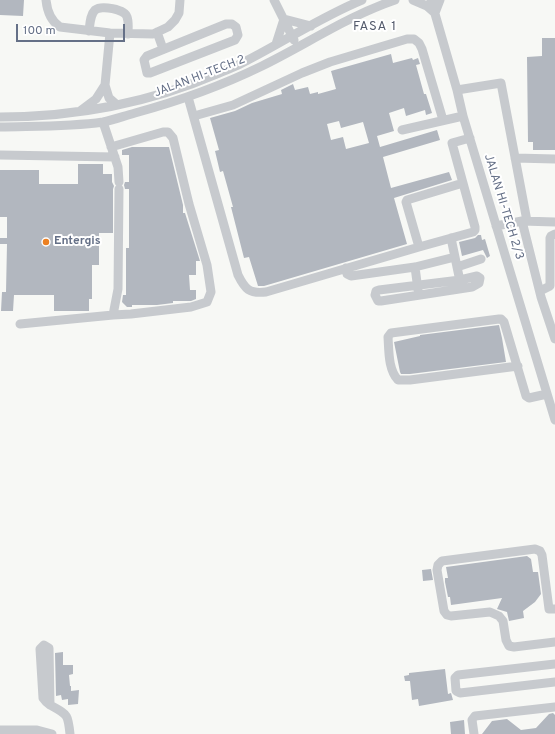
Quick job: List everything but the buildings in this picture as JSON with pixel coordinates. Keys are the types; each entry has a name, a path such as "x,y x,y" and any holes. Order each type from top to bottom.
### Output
{"street":[{"path":"46,0 49,13 55,23 60,26 89,31 128,34 153,34 168,27 179,14 180,0"},
{"path":"274,0 299,46"},
{"name":"JALAN HI-TECH 2","path":"0,117 18,117 103,109 190,86 246,62 292,35 362,0"},
{"name":"JALAN HI-TECH 2","path":"0,127 59,126 103,122 188,97 264,65 372,8 394,0"},
{"path":"413,0 427,6 435,13 440,0"},
{"name":"JALAN HI-TECH 2/3","path":"431,0 463,116 555,420"},
{"path":"89,31 90,19 96,10 116,9 124,13 127,17 128,34"},
{"path":"284,20 311,26"},
{"path":"276,44 284,20"},
{"path":"226,24 232,24 236,27 238,35 235,40 150,74 147,73 146,56 163,49 226,24"},
{"path":"157,32 163,49"},
{"path":"110,33 105,85 109,98 117,105"},
{"path":"194,116 233,105 302,73 330,62 407,39 414,39 419,43 422,49 443,120"},
{"path":"457,90 501,83 515,158 524,221 540,291 551,311 555,339"},
{"path":"78,112 96,99 105,85"},
{"path":"188,97 238,275 244,287 257,293 266,292 473,232 475,230 452,143 470,138"},
{"path":"402,130 463,116"},
{"path":"103,122 118,167 119,186 118,289 113,315"},
{"path":"20,324 191,307 207,302 211,292 207,265 189,204 173,138 168,132 163,132 111,147"},
{"path":"0,155 115,157"},
{"path":"515,158 555,159"},
{"path":"419,248 406,202 407,200 463,183"},
{"path":"496,226 524,221 555,222"},
{"path":"540,291 550,286 550,238 555,234"},
{"path":"451,238 461,284"},
{"path":"346,268 347,274 351,276 415,267 455,257"},
{"path":"457,267 481,259"},
{"path":"415,267 419,295"},
{"path":"461,284 419,295 381,301 378,300 376,295 376,292 379,290 417,285 461,284"},
{"path":"518,366 410,380 398,380 394,376 390,366 388,337 391,333 499,318 502,319 518,366 526,396 529,398 547,394"},
{"path":"552,606 542,555 540,551 535,549 442,561 438,565 437,570 441,598 444,611 447,615 451,616 490,612 495,613 503,621 506,640 509,646 514,647 555,642"},
{"path":"50,705 49,648 44,645 40,650 43,698 50,705 67,716 69,720 70,734"},
{"path":"555,664 458,675 455,678 456,691 460,693 555,682"},
{"path":"474,734 472,720 475,716 555,706"},
{"path":"0,730 37,730 52,734"}],"place":[{"name":"Entergis","path":"46,242"}],"district":[{"name":"FASA 1","path":"375,27"}]}
